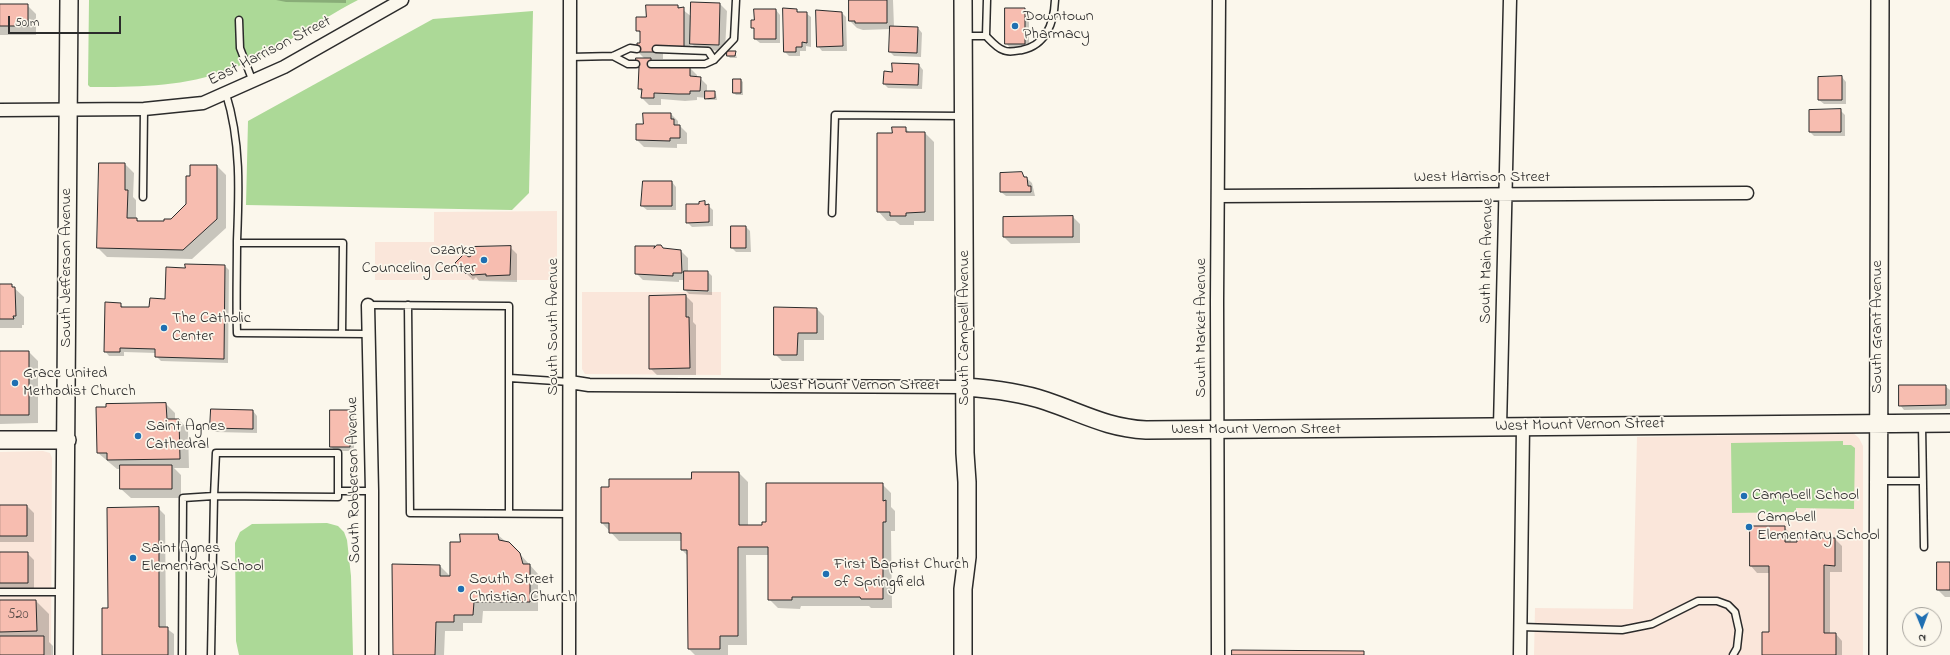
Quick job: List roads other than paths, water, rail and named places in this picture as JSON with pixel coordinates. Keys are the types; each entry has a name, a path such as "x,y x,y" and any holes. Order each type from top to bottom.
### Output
{"main road":[{"name":"South Jefferson Avenue","path":"64,655 70,0"},
{"name":"South Campbell Avenue","path":"963,0 967,557 963,589 963,655"},
{"name":"South Grant Avenue","path":"1878,655 1880,0"},
{"name":"West Mount Vernon Street","path":"965,387 999,389 1022,393 1047,401 1104,424 1126,429 1218,431 1950,423"},
{"path":"0,440 67,440"}],"street":[{"name":"East Harrison Street","path":"0,110 144,109 203,104 284,67 402,0"},
{"name":"South South Avenue","path":"570,0 570,655"},
{"name":"South Market Avenue","path":"1218,655 1218,196 1220,0"},
{"name":"South Main Avenue","path":"1500,427 1510,0"},
{"name":"West Harrison Street","path":"1218,196 1747,193"},
{"name":"South Robberson Avenue","path":"368,305 372,491 372,655"},
{"name":"West Mount Vernon Street","path":"570,382 589,385 965,387"},
{"path":"1520,655 1523,427"}],"lane":[{"path":"651,64 705,64 714,60 734,39 736,0"},
{"path":"986,36 987,0"},
{"path":"964,36 986,36 1004,51 1014,52 1032,48 1039,44 1047,33 1054,15 1055,0"},
{"path":"239,20 240,48 253,82"},
{"path":"570,57 613,56 630,48 637,49"},
{"path":"656,49 708,51 714,60"},
{"path":"613,56 628,64 636,64"},
{"path":"226,94 231,110 237,151 239,201 237,243 237,332 368,334"},
{"path":"143,197 144,109"},
{"path":"832,213 835,115 964,116"},
{"path":"237,243 342,243 342,334"},
{"path":"368,305 509,306 509,513"},
{"path":"408,305 410,513 570,514"},
{"path":"510,378 570,382"},
{"path":"1922,423 1924,547"},
{"path":"182,655 183,498 214,496 338,497 338,453 216,452 214,496 211,655"},
{"path":"1878,481 1923,481"},
{"path":"338,491 372,491"},
{"path":"0,592 65,592"},
{"path":"1521,627 1622,630 1652,624 1698,601 1717,601 1728,605 1735,612 1739,630 1737,648 1733,655"}],"place":[{"name":"Downtown Pharmacy","path":"1015,26"},
{"name":"Ozarks Counceling Center","path":"484,260"},
{"name":"The Catholic Center","path":"164,328"},
{"name":"Grace United Methodist Church","path":"15,383"},
{"name":"Saint Agnes Cathedral","path":"138,436"},
{"name":"Campbell School","path":"1744,496"},
{"name":"Campbell Elementary School","path":"1749,527"},
{"name":"Saint Agnes Elementary School","path":"133,558"},
{"name":"First Baptist Church of Springfield","path":"826,574"},
{"name":"South Street Christian Church","path":"461,589"}]}
